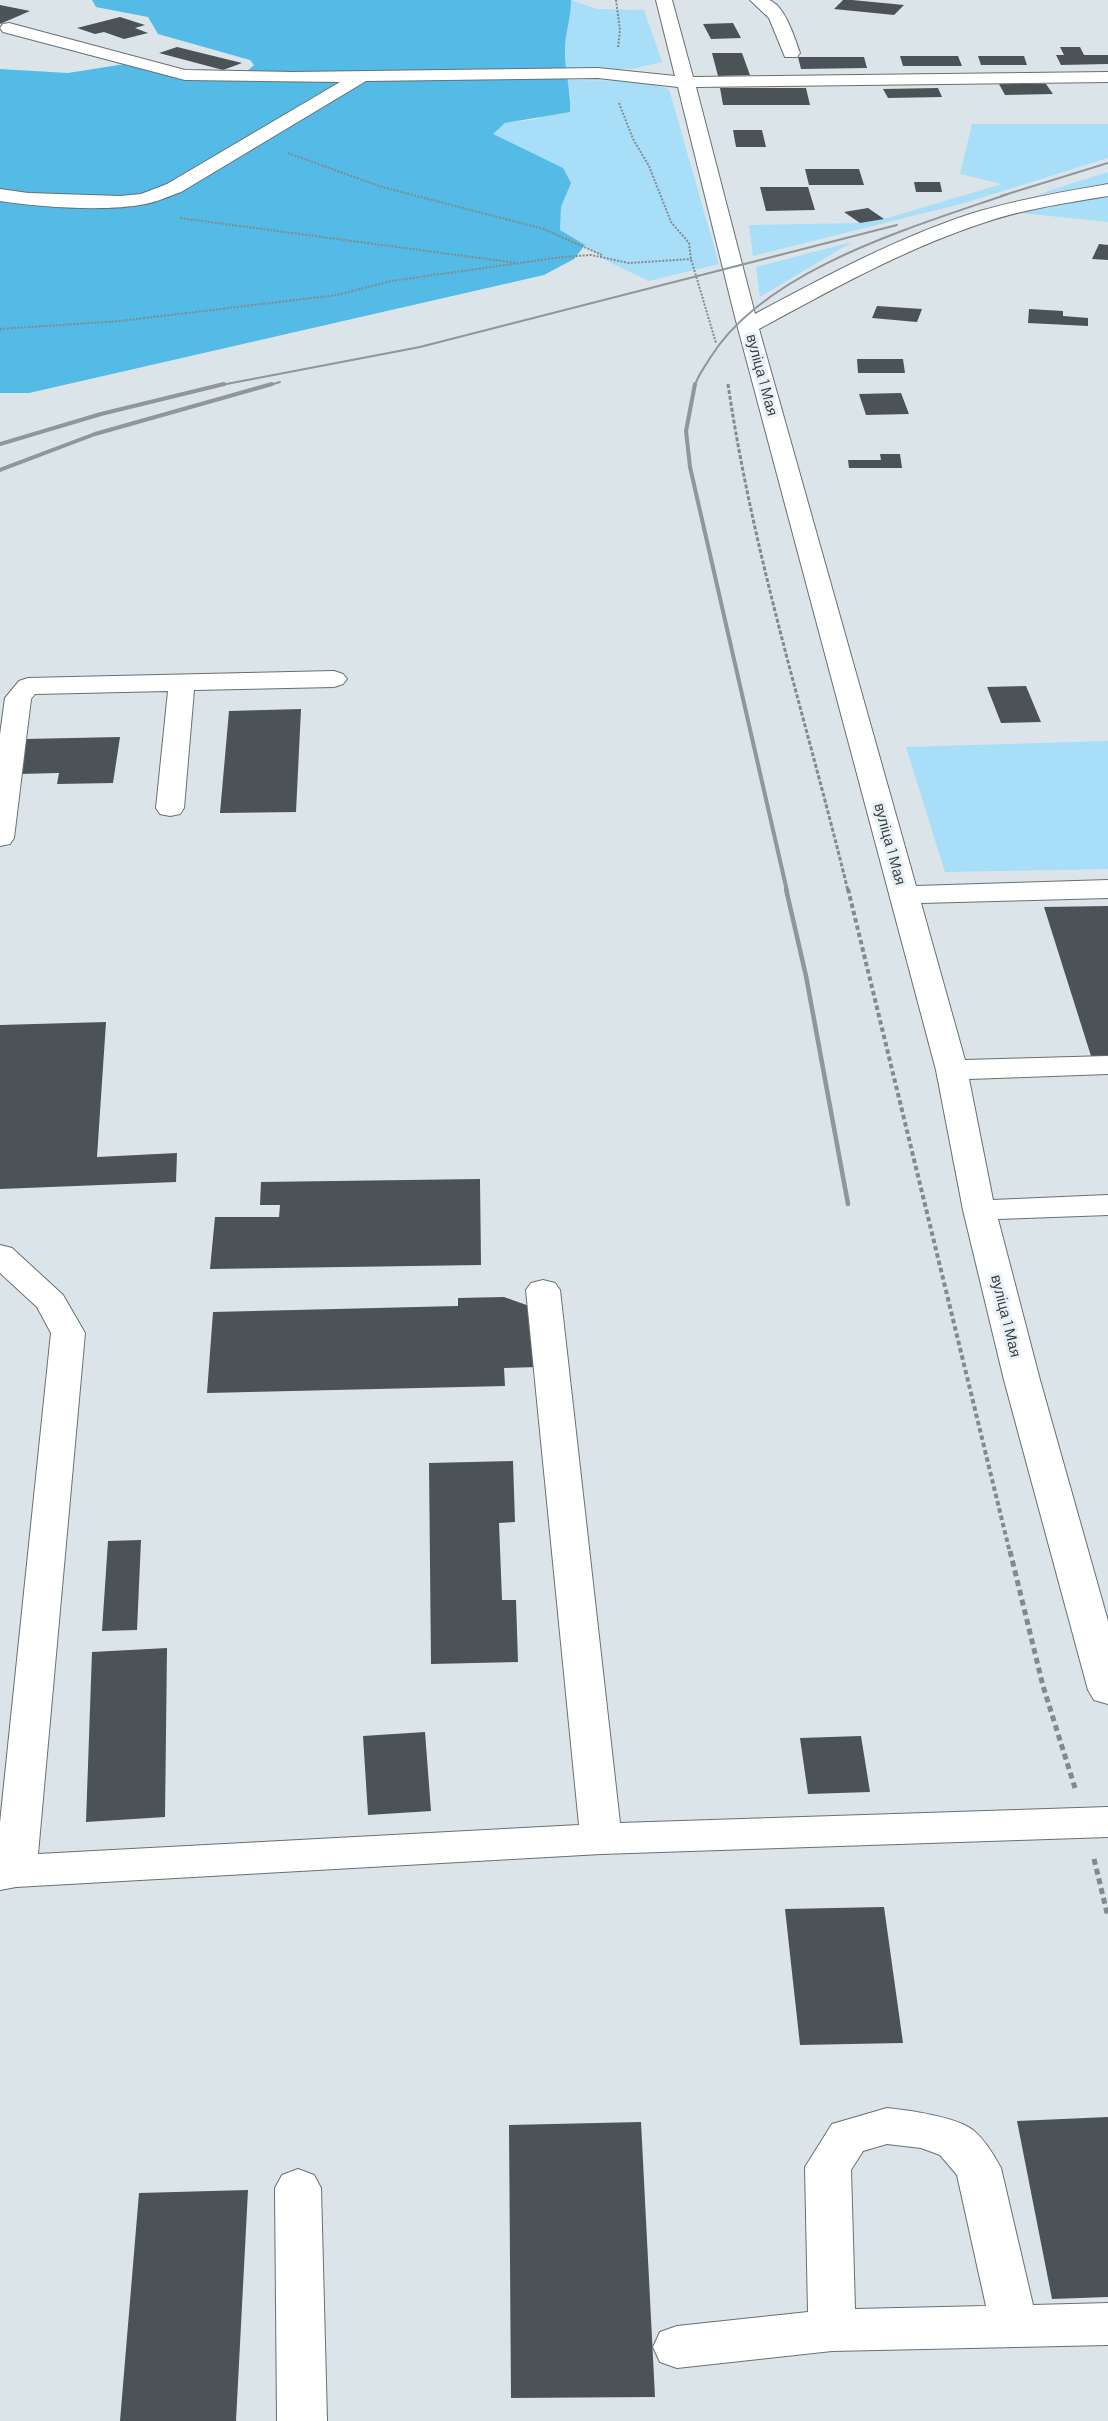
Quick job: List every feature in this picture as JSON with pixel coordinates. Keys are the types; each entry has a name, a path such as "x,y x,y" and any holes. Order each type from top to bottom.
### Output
{"street":[{"name":"вуліца 1 Мая","path":"664,0 748,326 952,1070 979,1210 1022,1380 1108,1690"},
{"path":"758,0 771,7 782,26 791,53"},
{"path":"9,28 185,75 615,74 685,82 1108,77"},
{"path":"0,195 28,200 120,202 144,199 174,188 363,76"},
{"path":"748,326 909,246 975,219 1062,198 1108,190"},
{"path":"0,680 28,686 334,679"},
{"path":"170,808 182,682"},
{"path":"0,838 18,698 28,686"},
{"path":"904,895 1108,889"},
{"path":"952,1070 1108,1065"},
{"path":"979,1210 1108,1205"},
{"path":"0,1255 51,1302 68,1333 8,1873 601,1839 1097,1822"},
{"path":"543,1290 601,1839"},
{"path":"832,2330 828,2168 848,2137 887,2126 923,2130 956,2142 978,2168 1014,2325"},
{"path":"298,2188 302,2421"},
{"path":"677,2347 832,2330 1108,2324"}],"path":[{"path":"616,0 620,30 615,74 620,109 633,139 649,166 670,222 689,243 691,259 717,345 722,351"},
{"path":"246,145 280,151 382,187 544,229 606,257"},
{"path":"120,202 139,213 524,264"},
{"path":"0,329 120,321 337,295 391,281 563,257 591,255 629,263 691,259"},
{"path":"727,379 734,439 745,490 821,780 1041,1674 1097,1822 1108,1917"}],"shaded area":[{"path":"92,0 571,0 565,46 570,112 505,123 493,134 563,168 571,183 561,207 560,230 585,245 574,259 544,275 29,393 0,393 0,69 68,73 131,63 179,70 245,73 254,65 250,60 158,34 148,17 96,7"},
{"path":"571,0 597,9 644,10 662,62 632,69 566,69 565,45"},
{"path":"567,80 640,81 669,89 719,264 649,281 611,263 560,230 561,207 571,183 493,134 505,123 537,119 571,98"},
{"path":"972,124 1108,124 1108,158 968,202 753,256 749,225 860,223 884,219 1002,184 960,174"},
{"path":"1108,172 1108,184 1036,195"},
{"path":"1108,193 1108,222 1021,213"},
{"path":"852,242 760,297 756,267"},
{"path":"1108,741 1108,869 945,872 906,747"}],"building":[{"path":"843,0 904,5 894,15 834,9"},
{"path":"0,5 30,11 0,24"},
{"path":"120,17 145,25 135,28 148,33 124,39 104,32 95,34 77,28"},
{"path":"733,23 741,38 711,39 703,24"},
{"path":"177,47 242,63 223,70 159,53"},
{"path":"1060,47 1080,47 1084,55 1108,55 1108,64 1061,65 1056,55 1064,55"},
{"path":"712,53 742,53 750,75 718,76"},
{"path":"900,56 958,56 962,66 903,66"},
{"path":"978,56 1024,56 1027,65 981,65"},
{"path":"798,57 864,57 867,68 801,69"},
{"path":"999,84 1046,84 1053,94 1005,95"},
{"path":"720,88 806,88 810,105 723,105"},
{"path":"938,88 942,97 888,98 883,89"},
{"path":"733,130 762,130 766,147 736,147"},
{"path":"805,169 859,169 864,185 809,185"},
{"path":"914,182 940,182 942,192 916,192"},
{"path":"760,187 808,187 815,210 766,211"},
{"path":"868,208 884,219 860,223 844,212"},
{"path":"1099,244 1108,245 1108,260 1092,259"},
{"path":"877,306 922,309 917,322 872,318"},
{"path":"1029,309 1063,311 1063,316 1088,318 1088,326 1028,323"},
{"path":"857,359 903,359 905,373 858,373"},
{"path":"901,393 909,414 866,415 859,394"},
{"path":"880,454 900,454 902,468 849,468 848,460 881,460"},
{"path":"1026,686 1041,722 1001,723 987,687"},
{"path":"301,709 296,812 220,813 229,711"},
{"path":"120,737 113,783 57,784 59,773 17,774 24,739"},
{"path":"1108,906 1108,1056 1091,1056 1044,907"},
{"path":"106,1022 97,1157 177,1153 176,1182 0,1189 0,1025"},
{"path":"480,1179 481,1265 210,1269 215,1217 279,1217 280,1205 260,1205 261,1182"},
{"path":"504,1297 535,1308 538,1367 504,1368 505,1386 207,1393 213,1312 458,1306 458,1298"},
{"path":"513,1461 515,1522 499,1523 502,1600 516,1600 518,1662 431,1664 429,1463"},
{"path":"141,1540 137,1630 102,1631 108,1541"},
{"path":"167,1648 165,1817 86,1822 92,1652"},
{"path":"425,1732 431,1811 368,1815 363,1736"},
{"path":"861,1736 870,1792 808,1794 800,1738"},
{"path":"884,1907 903,2043 800,2045 785,1909"},
{"path":"1108,2117 1108,2297 1052,2299 1017,2121"},
{"path":"641,2122 655,2397 511,2398 509,2125"},
{"path":"248,2190 236,2421 120,2421 139,2193"}],"railway":[{"path":"1001,196 1108,163"},
{"path":"695,386 710,358 735,327 766,299 803,276 886,237 1008,194"},
{"path":"216,386 420,347 897,225"},
{"path":"267,386 280,382"},
{"path":"0,444 101,414 224,384"},
{"path":"0,470 95,434 272,384"},
{"path":"695,384 686,431 690,467 787,891"},
{"path":"786,889 806,976 848,1204"}]}
